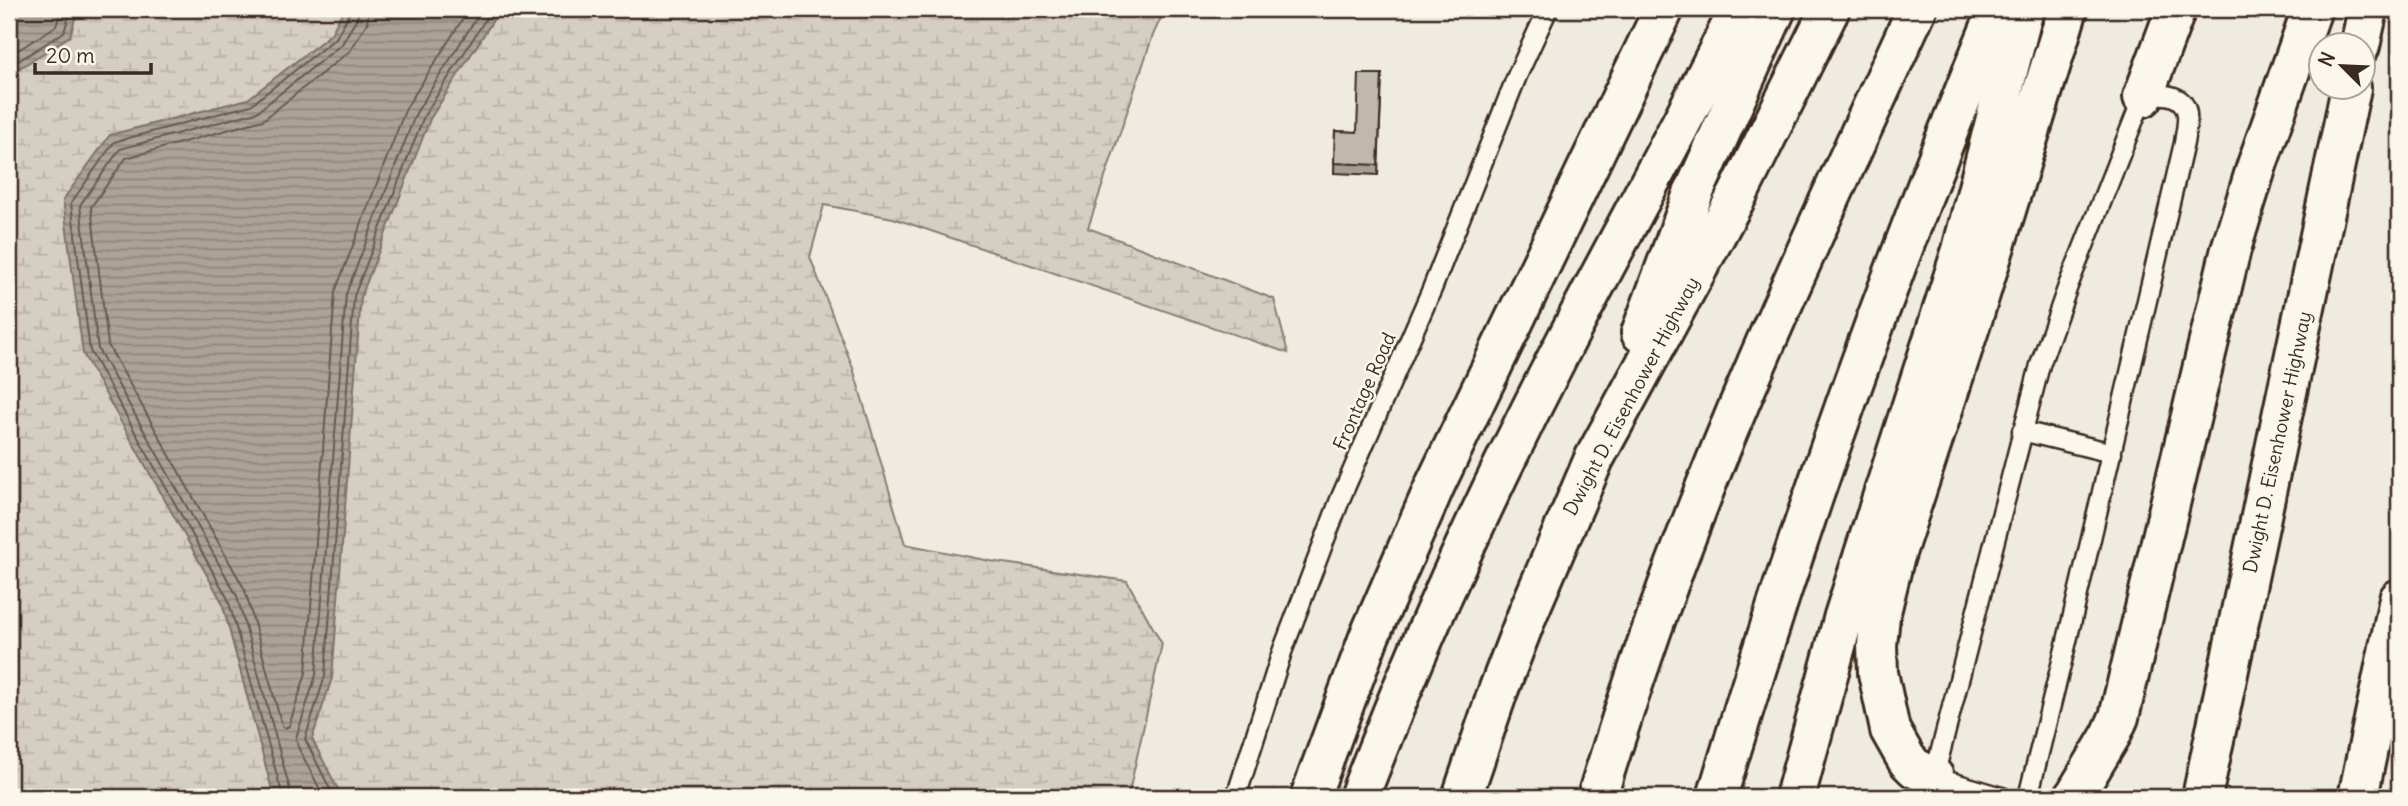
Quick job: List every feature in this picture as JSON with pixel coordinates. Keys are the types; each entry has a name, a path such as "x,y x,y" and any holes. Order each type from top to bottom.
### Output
{"highway":[{"path":"1310,797 1369,637 1436,483 1664,9"},
{"path":"1359,797 1411,665 1480,511 1739,9"},
{"path":"1594,459 1693,194 1776,9"},
{"name":"Dwight D. Eisenhower Highway","path":"1462,797 1528,613 1594,459 1738,194 1830,9"},
{"path":"1597,797 1662,603 1723,444 1777,316 1917,9"},
{"path":"1717,797 1824,461 1914,217 1998,9"},
{"path":"1795,797 1844,616 1962,250 2024,9"},
{"path":"1936,334 2067,9"},
{"path":"1934,777 1915,768 1907,760 1890,730 1878,673 1880,616 1894,559 1973,317 2067,9"},
{"path":"2143,97 2176,9"},
{"path":"2074,797 2119,717 2231,249 2261,153 2312,9"},
{"path":"2363,32 2368,9"},
{"name":"Dwight D. Eisenhower Highway","path":"2202,797 2348,102"},
{"path":"2358,797 2399,599"}],"lane":[{"name":"Frontage Road","path":"1236,797 1282,652 1341,497 1432,289 1517,76 1548,9"},
{"path":"2001,797 1934,777 2040,365 2068,286 2143,97 2167,94 2180,101 2187,113 2184,144 2028,797"},
{"path":"2022,431 2112,453"}],"green space":[{"path":"9,9 444,9 355,93 205,447 222,602 271,785 312,739 254,535 264,405 299,313 348,236 374,131 474,50 500,9 1165,9 1153,35 1088,228 1274,299 1288,353 893,218 824,205 810,257 853,368 905,544 990,561 1127,581 1162,644 1128,797 9,797"}],"water":[{"path":"9,9 78,9 70,36 9,75"},
{"path":"344,9 500,9 430,119 361,297 332,678 312,739 342,797 277,797 271,786 222,602 83,354 63,200 110,135 248,99 331,34"}],"building":[{"path":"1359,74 1382,74 1378,165 1334,163 1335,131 1357,132"}]}
